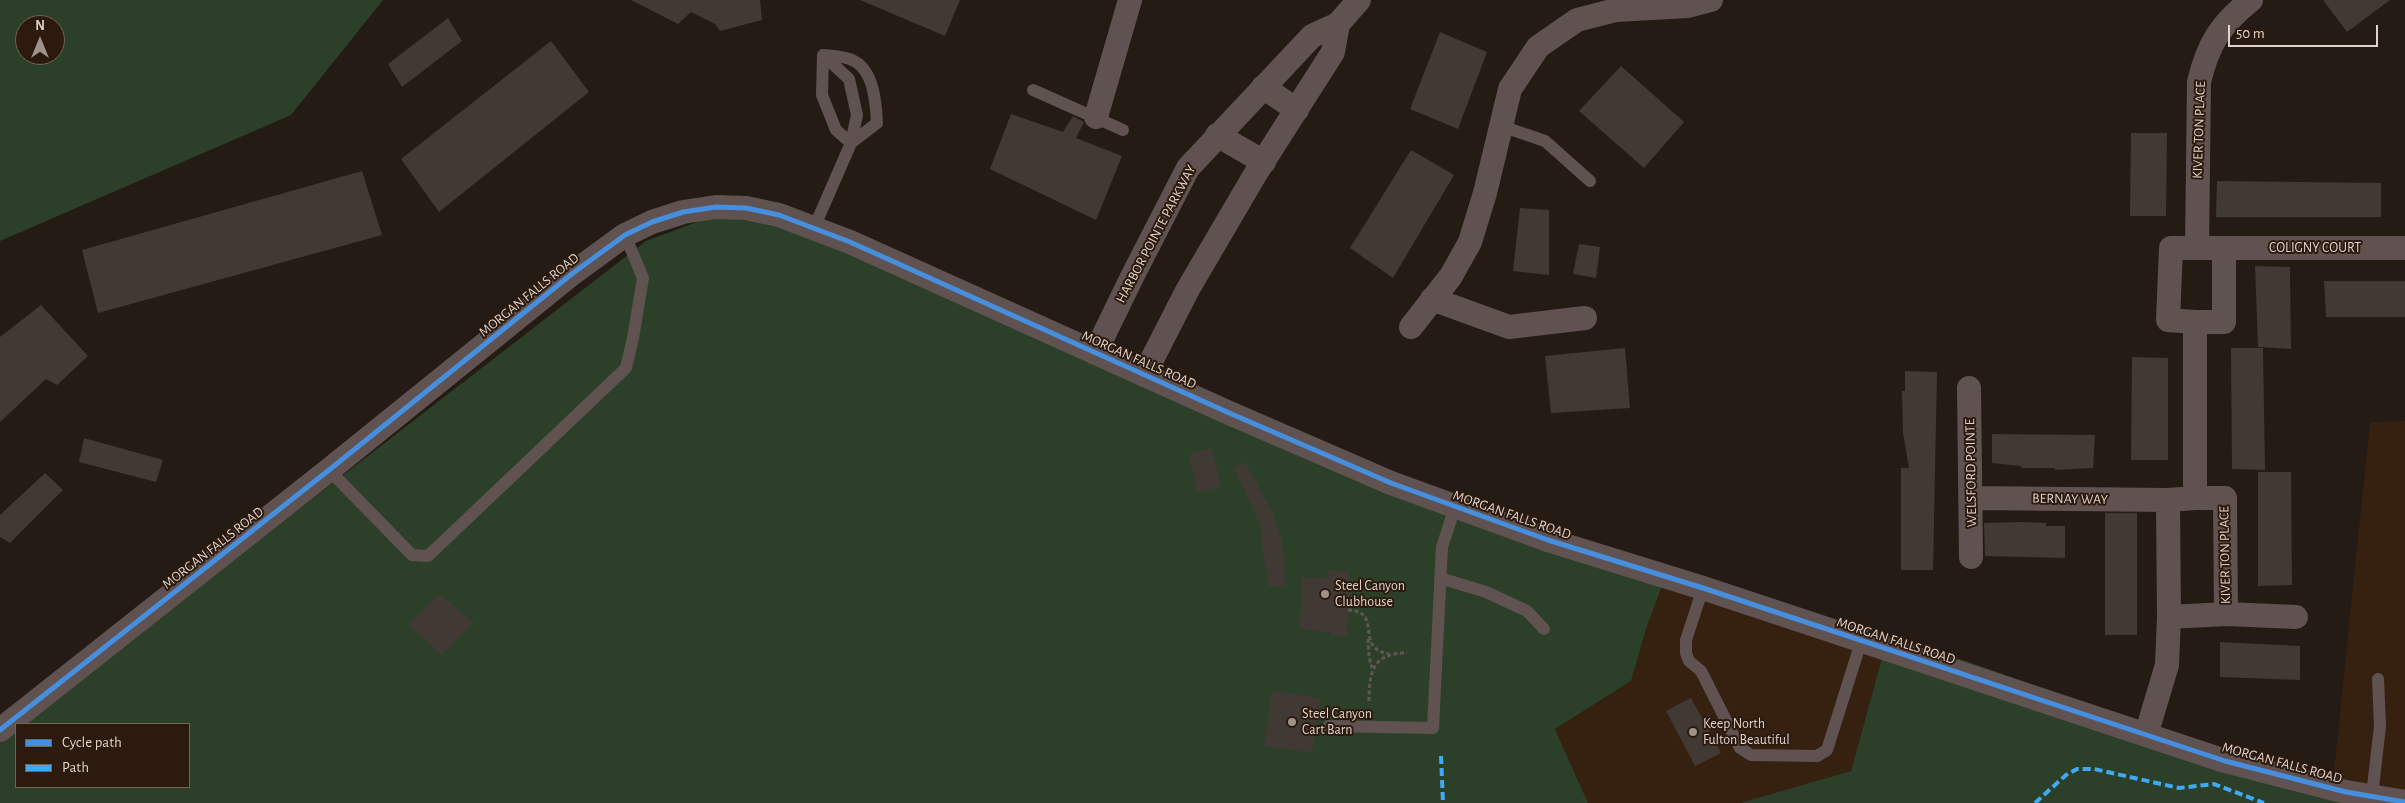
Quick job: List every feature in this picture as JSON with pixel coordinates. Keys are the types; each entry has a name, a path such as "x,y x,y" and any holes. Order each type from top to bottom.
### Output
{"street":[{"path":"1096,117 1130,0"},
{"name":"HARBOR POINTE PARKWAY","path":"1095,353 1132,275 1188,168 1312,36 1338,24 1359,0"},
{"path":"1411,327 1451,276 1470,242 1485,193 1510,90 1538,47 1577,20 1616,10 1688,6 1711,0"},
{"name":"KIVER TON PLACE","path":"2197,248 2199,82 2205,56 2219,32 2236,12 2251,0"},
{"path":"1144,375 1188,289 1333,52 1338,24"},
{"path":"1264,87 1297,110"},
{"path":"1217,135 1264,162"},
{"name":"MORGAN FALLS ROAD","path":"0,730 329,470 573,273 625,235 652,222 683,212 716,207 746,208 779,215 814,228 1391,483 1548,540 1703,588 1861,642 2225,761 2346,792 2405,802"},
{"path":"2171,248 2224,248 2224,322 2168,320 2171,248"},
{"name":"COLIGNY COURT","path":"2224,248 2405,248"},
{"path":"1432,299 1509,327 1585,318"},
{"path":"2195,322 2196,498"},
{"name":"WELSFORD POINTE","path":"1969,388 1972,498 1971,557"},
{"name":"BERNAY WAY","path":"1972,498 2168,500"},
{"name":"KIVER TON PLACE","path":"2168,500 2225,498 2226,614 2169,617"},
{"path":"2146,734 2167,665 2169,617 2168,500"},
{"path":"2226,614 2296,617"}],"lane":[{"path":"823,55 822,95 836,130 851,143"},
{"path":"814,228 851,143 857,115 849,80 823,55"},
{"path":"823,55 853,60 861,65 874,92 877,122 851,143"},
{"path":"1033,90 1123,130"},
{"path":"1501,126 1545,141 1590,181"},
{"path":"329,470 412,555 428,556 626,368 643,278 625,235"},
{"path":"1328,726 1433,728 1442,547 1455,507"},
{"path":"1440,578 1486,592 1527,611 1544,629"},
{"path":"1703,588 1686,640 1686,653 1689,661 1701,671 1740,748 1751,755 1817,756 1827,750 1861,642"},
{"path":"2372,796 2380,726 2378,680"}],"path":[{"path":"1348,610 1357,610 1365,615 1372,668 1369,682 1369,701"},
{"path":"1368,638 1379,650 1390,654 1407,653"},
{"path":"1372,668 1390,654"}],"shaded area":[{"path":"2405,421 2405,796 2332,791 2370,422"},
{"path":"1668,570 1887,640 1851,771 1740,803 1588,803 1555,729 1631,681 1646,629"}],"green space":[{"path":"0,0 383,0 291,115 0,241"},
{"path":"751,202 1278,437 1668,570 1646,629 1631,681 1555,729 1588,803 0,803 0,740 15,729 15,788 190,788 190,723 22,723 646,241"},
{"path":"1887,640 1963,660 2332,791 2405,803 1740,803 1851,771"}],"building":[{"path":"631,0 760,0 762,20 720,31 715,24 691,12 678,24"},
{"path":"860,0 960,0 945,36"},
{"path":"2323,0 2390,0 2347,32"},
{"path":"448,18 462,41 402,87 388,64"},
{"path":"1440,32 1487,52 1458,129 1410,109"},
{"path":"551,41 589,92 439,212 401,159"},
{"path":"1621,66 1684,122 1644,168 1579,111"},
{"path":"1011,114 1063,132 1073,116 1084,122 1076,138 1122,156 1096,220 990,169"},
{"path":"2131,133 2167,133 2166,216 2130,216"},
{"path":"1411,150 1454,175 1393,278 1350,248"},
{"path":"362,171 382,235 98,313 82,250"},
{"path":"2217,181 2381,183 2381,217 2216,217"},
{"path":"1520,208 1549,210 1549,275 1513,271"},
{"path":"1579,244 1600,247 1596,278 1573,274"},
{"path":"2255,266 2290,267 2291,349 2258,347"},
{"path":"2324,281 2405,281 2405,317 2326,317"},
{"path":"41,305 88,356 57,385 46,379 0,422 0,337"},
{"path":"1625,348 1630,408 1551,413 1545,356"},
{"path":"2231,348 2263,348 2265,470 2232,469"},
{"path":"2132,357 2168,358 2168,460 2131,460"},
{"path":"1905,371 1937,372 1933,570 1901,570 1901,468 1909,468 1903,433 1902,391 1905,391"},
{"path":"1992,434 2095,435 2093,468 2055,470 2055,468 2021,468 2021,466 1992,463"},
{"path":"84,438 163,460 156,482 79,462"},
{"path":"1212,448 1221,487 1197,493 1189,454"},
{"path":"1245,462 1275,517 1284,551 1285,586 1268,586 1260,524 1234,468"},
{"path":"2258,472 2291,472 2292,585 2258,586"},
{"path":"45,473 63,490 10,543 0,537 0,515"},
{"path":"2105,513 2137,513 2137,635 2105,635"},
{"path":"1984,523 2046,523 2046,526 2065,526 2065,558 1985,556"},
{"name":"Steel Canyon Clubhouse","path":"1329,570 1350,572 1347,637 1330,636 1330,632 1300,629 1301,578 1328,577"},
{"path":"439,594 474,622 442,655 408,625"},
{"path":"2220,642 2300,646 2300,680 2220,677"},
{"name":"Steel Canyon Cart Barn","path":"1272,691 1320,698 1312,753 1264,746"},
{"name":"Keep North Fulton Beautiful","path":"1691,698 1721,753 1695,766 1666,711"}],"marked path":[{"path":"1441,756 1443,803"},
{"path":"2035,803 2066,775 2077,769 2094,769 2179,788 2214,784 2264,803"}],"cycle path":[{"path":"0,730 329,470 573,273 625,235 652,222 683,212 716,207 746,208 779,215 850,242 1227,412 1391,483 1548,540 1703,588 2225,761 2346,792 2405,802"}],"place":[{"name":"Steel Canyon Clubhouse","path":"1325,594"},
{"name":"Steel Canyon Cart Barn","path":"1292,722"},
{"name":"Keep North Fulton Beautiful","path":"1693,732"}]}
